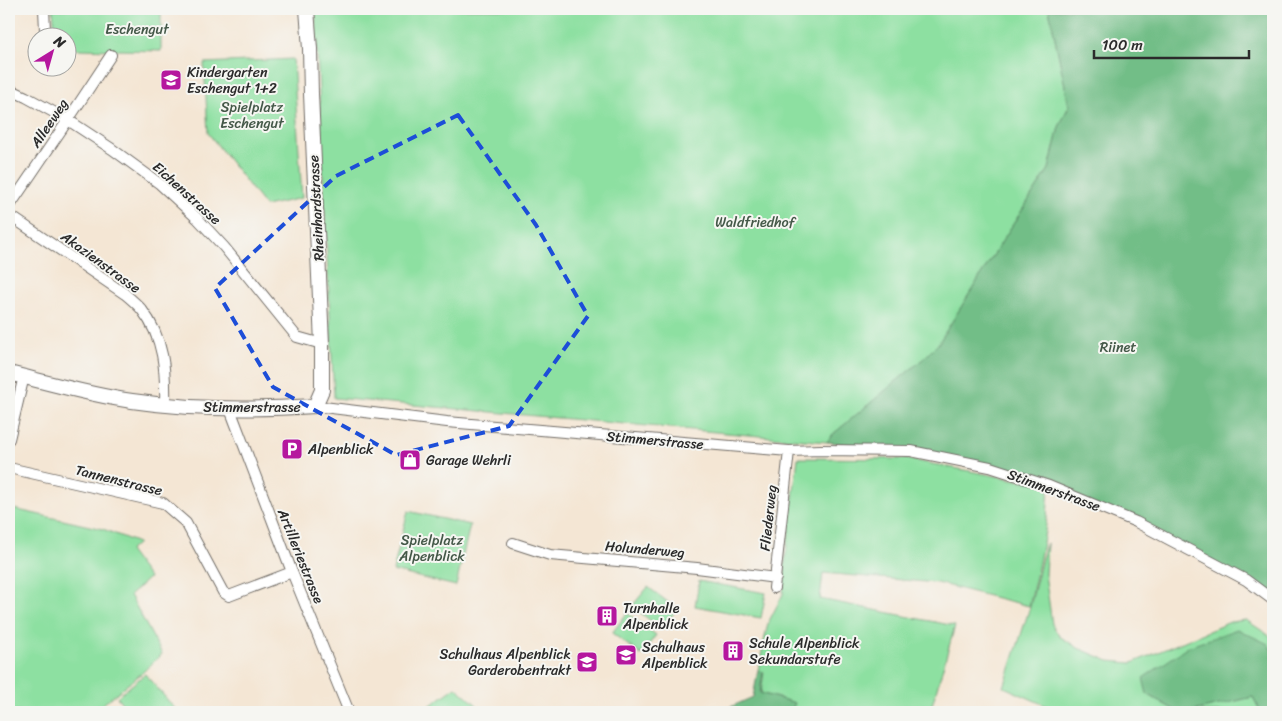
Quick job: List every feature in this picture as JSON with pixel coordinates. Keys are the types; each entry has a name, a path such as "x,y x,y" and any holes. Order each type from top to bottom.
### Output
{"street":[{"path":"44,9 45,28"},
{"name":"Rheinhardstrasse","path":"307,9 322,344 322,390 315,406"},
{"name":"Alleeweg","path":"9,207 111,55"},
{"name":"Eichenstrasse","path":"9,88 68,120 160,184 197,218 224,247 297,337 322,344"},
{"name":"Akazienstrasse","path":"9,215 125,294 142,310 154,329 162,350 166,382 165,405"},
{"name":"Stimmerstrasse","path":"9,373 130,401 165,405 230,409 315,406 447,422 789,451 911,451 990,468 1048,486 1136,522 1246,580 1273,600"},
{"path":"9,438 24,376"},
{"name":"Artilleriestrasse","path":"230,409 292,572 349,712"},
{"name":"Fliederweg","path":"775,583 789,451"},
{"name":"Tannenstrasse","path":"9,468 163,503 186,523 223,592 229,596 292,572"},
{"name":"Holunderweg","path":"513,543 550,555 696,568 775,583"}],"highlighted area":[{"path":"458,115 536,225 588,316 509,426 396,455 273,387 215,288 336,176"}],"green space":[{"name":"Eschengut","path":"53,9 161,9 161,51 78,49 78,28 55,28"},
{"name":"Waldfriedhof","path":"315,9 1049,9 1069,106 1059,127 1049,169 938,344 923,359 832,435 827,442 334,398"},
{"name":"Riinet","path":"1049,9 1273,9 1273,600 1136,522 1049,486 911,451 827,442 832,435 923,359 938,344 1049,169 1059,127 1069,106"},
{"name":"Spielplatz Eschengut","path":"293,59 302,198 265,206 208,133 204,63"},
{"path":"798,458 906,459 1049,486 1047,518 1029,606 937,583 823,573 820,599 955,626 930,712 791,712 795,703 761,693 764,672 758,670 768,623 783,594 784,569"},
{"path":"9,508 103,529 138,543 129,551 149,578 130,595 162,654 142,673 93,712 9,712"},
{"name":"Spielplatz Alpenblick","path":"408,511 470,525 456,586 393,571"},
{"path":"1047,543 1045,574 1052,624 1059,636 1078,648 1109,661 1132,663 1230,622 1246,620 1273,638 1273,653 1268,644 1147,694 1178,712 1060,712 1004,687 1030,607"},
{"path":"699,581 766,593 761,618 695,606"},
{"path":"648,587 677,609 661,629 632,606"},
{"path":"627,613 656,635 641,655 612,633"},
{"path":"1237,629 1268,644 1273,653 1273,703 1271,712 1261,712 1253,697 1189,712 1178,712 1147,694 1143,678 1188,647"},
{"path":"758,670 763,672 760,693 795,703 791,712 719,712 753,697"},
{"path":"145,674 178,712 129,712 117,697"},
{"path":"456,687 485,712 421,712"},
{"path":"1253,697 1261,712 1189,712"}],"place":[{"name":"Kindergarten Eschengut 1+2","path":"171,80"},
{"name":"Alpenblick","path":"292,449"},
{"name":"Garage Wehrli","path":"410,460"},
{"name":"Turnhalle Alpenblick","path":"607,616"},
{"name":"Schule Alpenblick Sekundarstufe","path":"733,651"},
{"name":"Schulhaus Alpenblick","path":"626,655"},
{"name":"Schulhaus Alpenblick Garderobentrakt","path":"587,662"}]}
